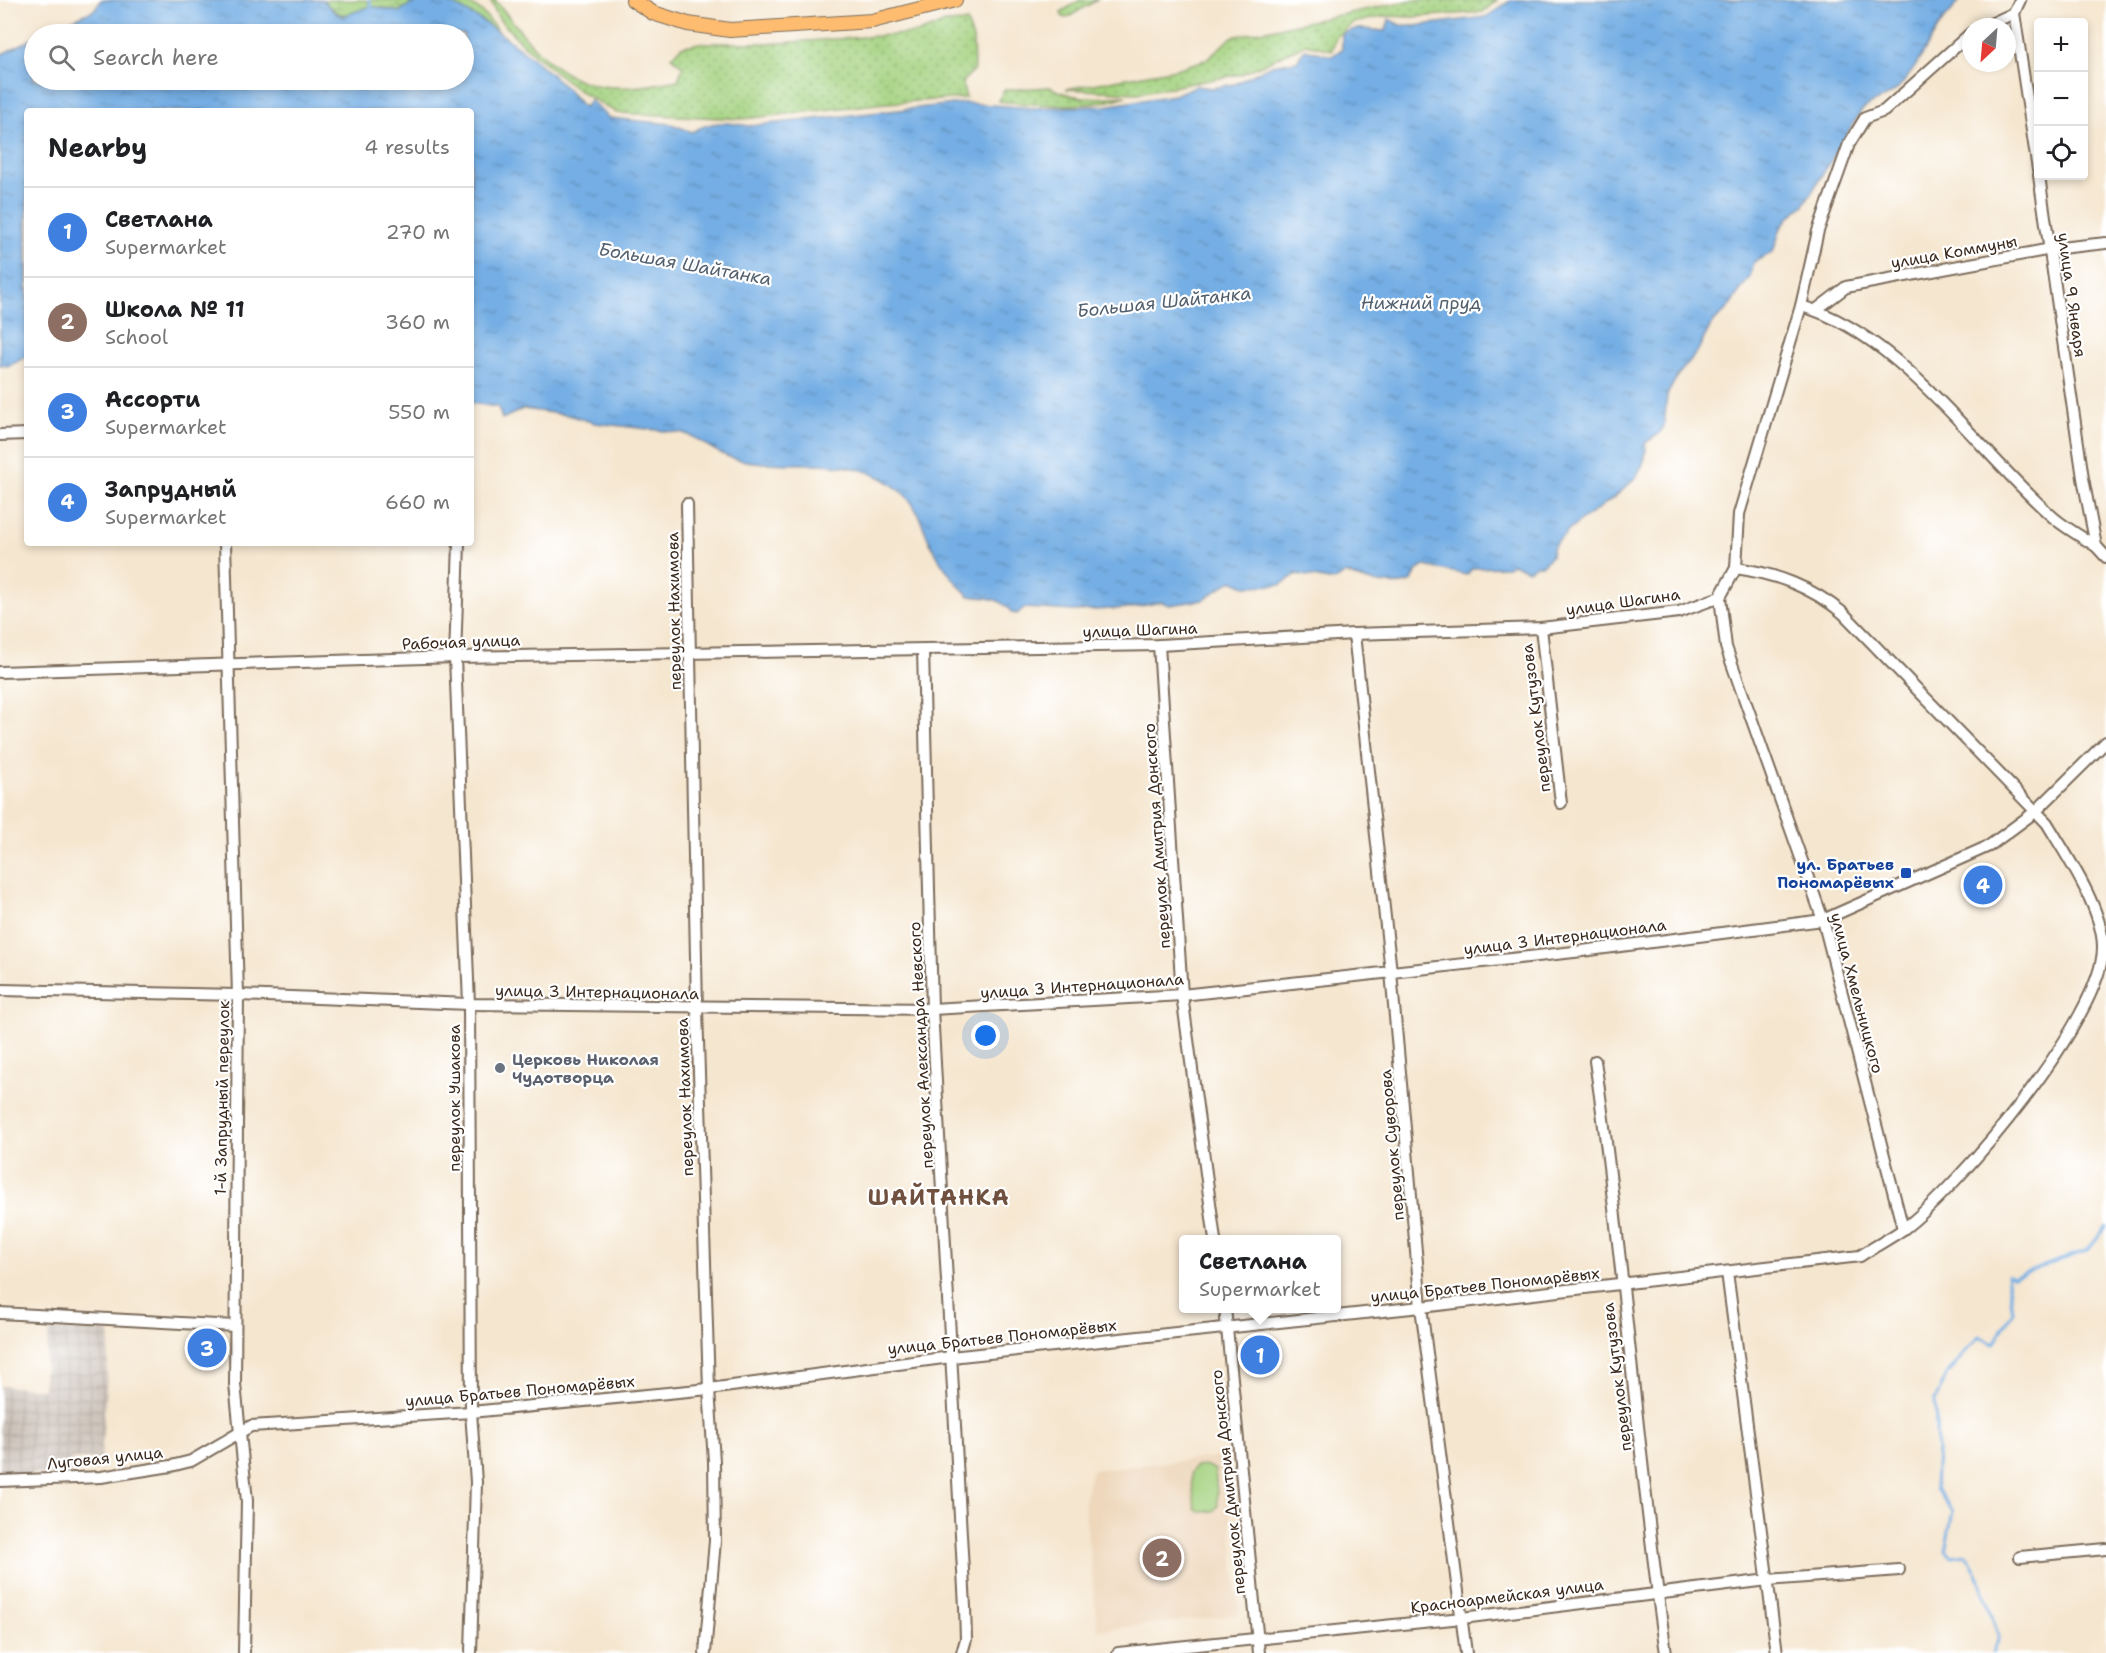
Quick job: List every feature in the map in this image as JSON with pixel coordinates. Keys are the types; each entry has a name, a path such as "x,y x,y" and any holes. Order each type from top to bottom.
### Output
{"main road":[{"path":"633,0 653,13 688,24 730,30 872,21 954,0"}],"street":[{"path":"2020,0 2014,13 2034,144"},
{"path":"2003,18 2014,13"},
{"path":"1720,597 1736,568 1739,514 1801,306 1829,196 1849,144 1865,118 1884,111 1962,41"},
{"name":"улица 9 Января","path":"2040,180 2083,478 2096,546"},
{"name":"улица Коммуны","path":"1816,310 1846,287 2051,249 2106,243"},
{"path":"1801,306 1833,316 1892,358 1952,412 2055,519 2096,546 2106,557"},
{"path":"0,435 24,434"},
{"name":"переулок Нахимова","path":"687,504 697,1009 709,1389 714,1461 715,1541 705,1653"},
{"name":"1-й Запрудный переулок","path":"225,546 238,994 235,1326 239,1431 247,1501 244,1653"},
{"name":"переулок Ушакова","path":"459,546 455,657 469,1004 471,1412 476,1482 471,1653"},
{"name":"улица Братьев Пономарёвых","path":"239,1431 251,1426 471,1412 709,1389 951,1357 1621,1285 1860,1256 1903,1229 2008,1122 2064,1041 2102,970 2103,946 2100,922 2063,849 2047,823 1843,613 1822,596 1794,582 1762,572 1736,568"},
{"name":"улица Шагина","path":"923,650 1159,645 1354,634 1540,628 1679,612 1720,597"},
{"name":"улица Хмельницкого","path":"1720,597 1726,647 1823,920 1903,1229"},
{"name":"переулок Кутузова","path":"1540,628 1561,803"},
{"name":"переулок Суворова","path":"1354,634 1391,972 1421,1307 1466,1653"},
{"name":"переулок Дмитрия Донского","path":"1159,645 1182,995 1214,1235"},
{"name":"Рабочая улица","path":"0,672 455,657 923,650"},
{"name":"переулок Александра Невского","path":"923,650 932,1009 965,1606 966,1639 962,1653"},
{"name":"улица 3 Интернационала","path":"0,990 238,994 469,1004 697,1009 932,1009 1182,995 1391,972 1823,920 1989,846 2035,812 2106,742"},
{"name":"переулок Кутузова","path":"1595,1061 1609,1155 1621,1285 1665,1653"},
{"path":"1727,1272 1778,1653"},
{"path":"0,1313 235,1326"},
{"name":"переулок Дмитрия Донского","path":"1226,1313 1259,1653"},
{"name":"Луговая улица","path":"0,1481 101,1477 171,1466 191,1461 239,1431"},
{"path":"2020,1557 2106,1549"},
{"name":"Красноармейская улица","path":"1118,1653 1462,1618 1768,1580 1899,1570"}],"shaded area":[{"path":"49,1329 110,1331 101,1459 71,1459 70,1475 0,1474 0,1386 43,1389"},
{"path":"1225,1456 1239,1615 1098,1630 1084,1501 1092,1470"}],"green space":[{"path":"323,0 416,0 399,12 378,7 342,14"},
{"path":"439,0 461,2 476,8 502,36 481,20"},
{"path":"490,0 495,0 544,57 578,80 596,85 634,87 678,80 683,67 672,57 681,47 699,43 780,43 918,33 945,23 967,22 973,39 974,70 962,82 966,98 886,103 742,119 617,113 579,91 524,46 499,19"},
{"path":"1080,0 1097,0 1067,18 1063,17 1061,12"},
{"path":"1412,0 1497,0 1483,12 1413,17 1385,16 1353,23 1336,37 1332,50 1306,44 1242,74 1138,93 1066,89 1176,69 1205,60 1232,37"},
{"path":"1050,87 1078,97 1126,96 1079,105 998,101 1004,90"},
{"path":"1207,1466 1215,1470 1218,1506 1213,1511 1201,1512 1195,1508 1191,1472 1195,1467"}],"water":[{"name":"Нижний пруд","path":"101,0 323,0 334,12 343,16 371,6 399,12 416,2 437,0 471,14 514,44 555,77 581,105 585,107 590,100 609,118 671,124 692,132 706,125 720,123 749,126 964,103 1033,108 1105,106 1174,95 1196,86 1212,88 1235,84 1272,65 1297,61 1305,49 1332,56 1342,49 1342,34 1359,29 1386,31 1389,19 1400,25 1414,26 1486,17 1511,0 1960,0 1940,25 1903,83 1892,93 1861,111 1804,205 1788,218 1781,228 1773,252 1754,262 1750,277 1727,309 1711,325 1697,352 1678,375 1667,395 1664,426 1659,434 1645,443 1642,467 1635,478 1615,497 1567,533 1552,548 1551,556 1542,565 1536,565 1529,570 1512,564 1507,567 1472,568 1467,575 1425,566 1417,570 1412,581 1398,584 1369,581 1346,573 1334,581 1297,574 1280,585 1245,586 1232,580 1203,600 1170,605 1161,602 1131,608 1074,611 1024,608 1017,614 1012,613 999,601 969,596 939,559 918,513 906,496 886,481 865,471 844,466 778,464 732,458 683,433 595,423 568,415 523,409 502,419 498,407 474,403 474,108 24,108 24,358 9,366 0,365 0,55 24,43 24,90 474,90 474,24 63,24 94,10"}],"waterway":[{"path":"369,0 371,6"},
{"path":"1993,1653 1999,1637 1977,1574 1966,1554 1952,1556 1945,1551 1953,1511 1935,1488 1937,1450 1935,1400 1948,1373 1979,1336 1994,1344 2013,1311 2007,1275 2014,1277 2088,1250 2106,1227"}],"place":[{"name":"ул. Братьев Пономарёвых","path":"1906,873"},
{"name":"Запрудный","path":"1983,885"},
{"name":"Церковь Николая Чудотворца","path":"500,1068"},
{"name":"Ассорти","path":"207,1348"},
{"name":"Светлана","path":"1260,1355"},
{"name":"Школа № 11","path":"1162,1558"}],"district":[{"name":"ШАЙТАНКА","path":"939,1197"}],"water label":[{"name":"Большая Шайтанка","path":"685,264"},
{"name":"Большая Шайтанка","path":"1164,302"}]}
